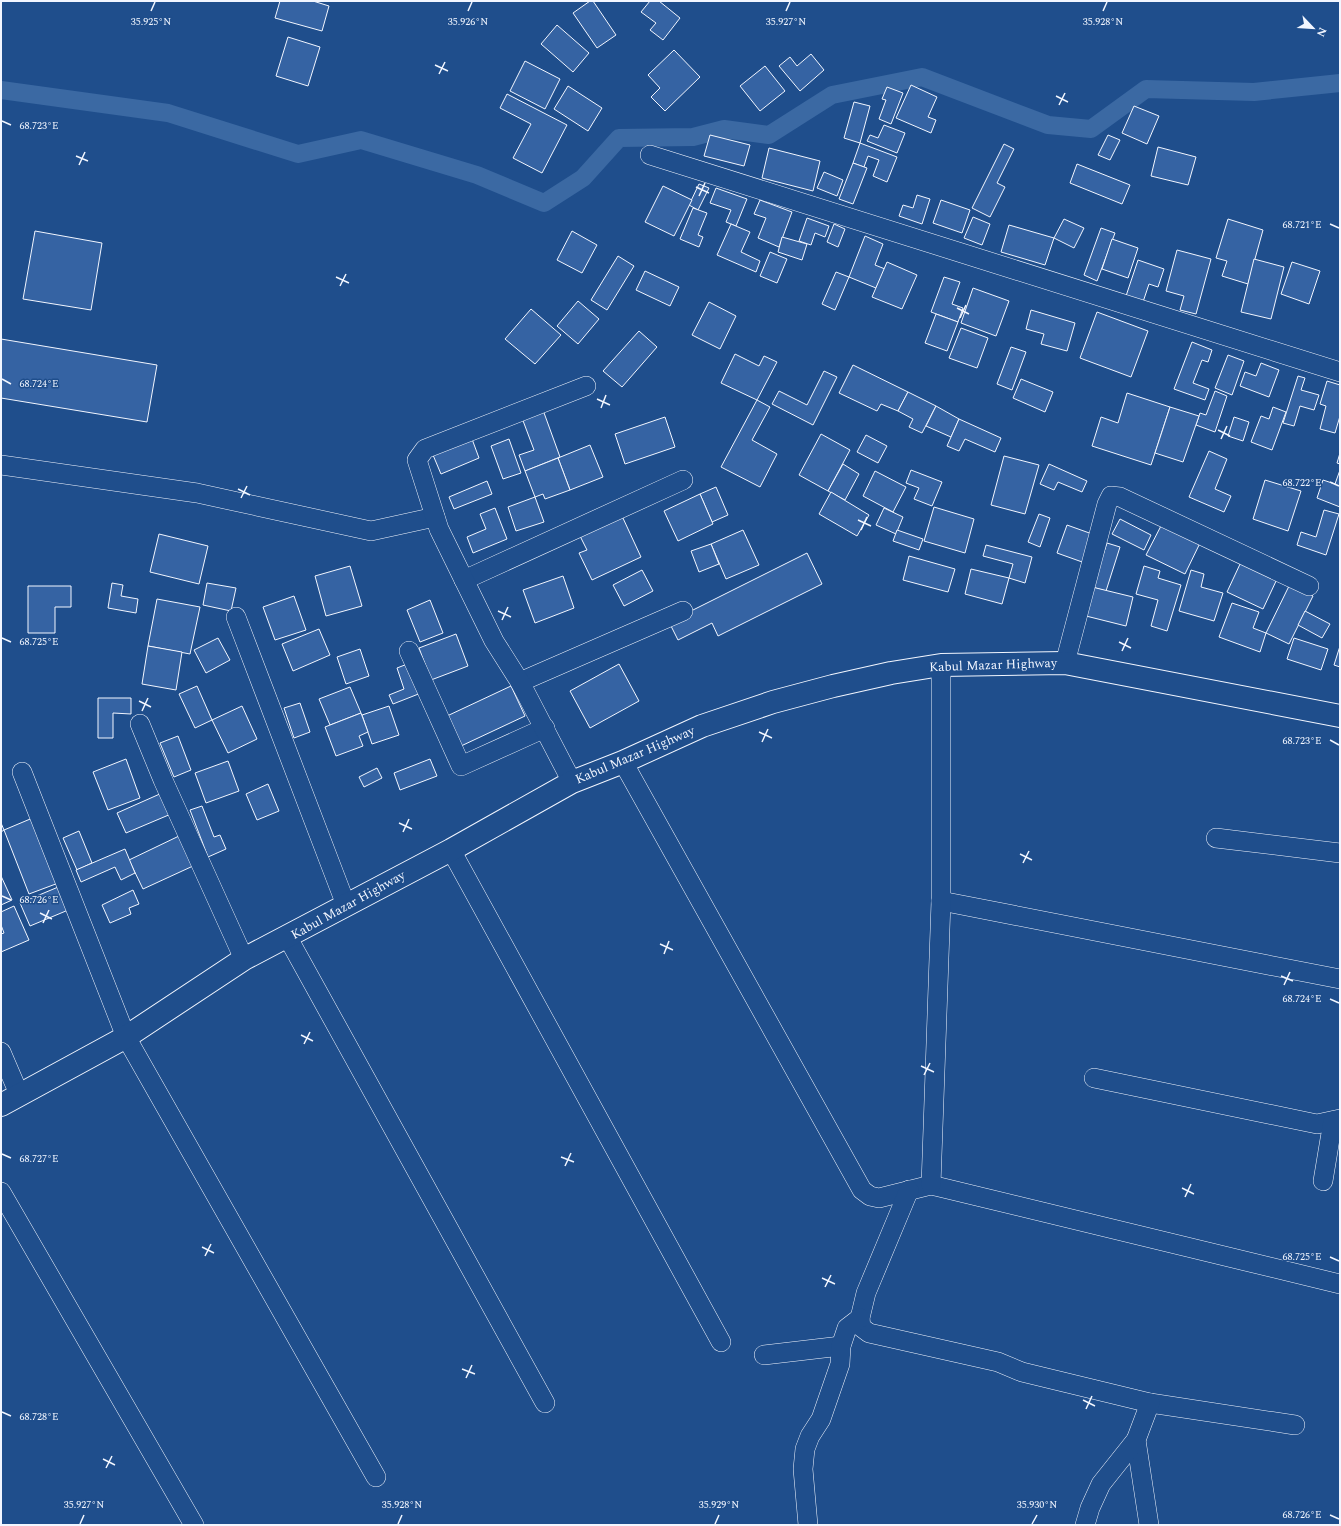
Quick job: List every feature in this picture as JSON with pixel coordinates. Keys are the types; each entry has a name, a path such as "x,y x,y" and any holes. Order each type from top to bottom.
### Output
{"highway":[{"name":"Kabul Mazar Highway","path":"1,1105 126,1038 244,959 288,938 346,904 451,850 572,782 623,762 702,726 772,702 891,673 941,665 1065,663 1340,716"}],"street":[{"path":"650,155 1340,372"},
{"path":"572,782 520,682 494,641 464,580 435,517 417,460 425,449 586,386"},
{"path":"1,465 197,493 371,531 435,517"},
{"path":"464,580 683,480"},
{"path":"1065,663 1107,504 1111,496 1120,497 1309,586"},
{"path":"520,682 683,611"},
{"path":"236,617 346,904"},
{"path":"409,651 461,766 545,728"},
{"path":"931,1185 941,901 941,665"},
{"path":"140,724 163,780 244,959"},
{"path":"623,762 862,1190 870,1196 879,1198 931,1185 1340,1284"},
{"path":"22,772 126,1038 376,1477"},
{"path":"1216,838 1340,854"},
{"path":"451,850 721,1342"},
{"path":"941,901 1340,979"},
{"path":"288,938 546,1403"},
{"path":"1,1052 19,1094"},
{"path":"1094,1078 1317,1124 1336,1120 1323,1181"},
{"path":"909,1190 866,1293 860,1318 861,1327 868,1333 998,1362 1022,1372 1150,1403 1295,1425"},
{"path":"1,1192 194,1525"},
{"path":"808,1525 803,1469 805,1449 821,1419 840,1364 842,1346 847,1328 860,1318"},
{"path":"764,1355 842,1346"},
{"path":"1086,1525 1090,1508 1101,1484 1136,1440 1150,1403"},
{"path":"1136,1440 1149,1525"}],"building":[{"path":"280,1 313,1 329,6 322,31 275,18"},
{"path":"590,1 593,1 616,35 597,48 573,13"},
{"path":"650,1 659,1 680,18 663,40 650,30 656,23 641,12"},
{"path":"557,25 589,53 573,72 541,44"},
{"path":"288,37 320,47 308,86 276,76"},
{"path":"674,50 700,77 665,111 651,97 660,88 648,75"},
{"path":"811,54 824,70 800,91 779,66 790,57 797,66"},
{"path":"525,61 560,79 545,109 510,91"},
{"path":"765,66 785,91 760,111 740,86"},
{"path":"911,85 937,97 928,117 936,120 931,133 896,118"},
{"path":"568,86 602,108 588,131 554,109"},
{"path":"887,87 903,93 891,124 879,119 886,100 882,99"},
{"path":"507,94 567,125 542,173 513,158 531,124 500,108"},
{"path":"854,102 870,106 860,143 844,138"},
{"path":"1134,106 1159,116 1147,144 1122,133"},
{"path":"884,125 905,133 897,153 867,141 870,135 878,138"},
{"path":"710,135 750,145 744,166 704,156"},
{"path":"1108,135 1120,140 1110,160 1098,155"},
{"path":"860,143 897,157 887,182 873,176 879,160 868,156 864,167 853,163"},
{"path":"1004,144 1014,149 997,183 1005,187 990,217 972,208"},
{"path":"1158,147 1196,157 1188,185 1151,176"},
{"path":"769,148 820,161 813,191 762,178"},
{"path":"853,163 867,168 853,204 839,199"},
{"path":"1077,164 1130,185 1122,204 1070,183"},
{"path":"824,172 843,180 837,196 817,188"},
{"path":"699,184 709,188 698,210 689,205"},
{"path":"663,186 692,200 674,236 645,222"},
{"path":"716,188 747,199 736,226 726,222 731,210 710,203"},
{"path":"917,195 930,199 922,224 899,216 903,205 913,208"},
{"path":"760,200 792,212 779,247 758,238 766,218 754,214"},
{"path":"941,200 970,210 962,233 933,223"},
{"path":"693,208 707,213 698,235 703,237 699,247 680,239"},
{"path":"973,217 990,224 982,245 964,238"},
{"path":"807,218 829,226 825,237 815,233 811,245 799,241"},
{"path":"1064,219 1084,228 1074,248 1054,238"},
{"path":"1228,219 1263,230 1248,284 1222,276 1227,261 1216,258"},
{"path":"731,224 750,232 741,252 760,261 756,272 717,255"},
{"path":"834,224 845,229 838,247 827,242"},
{"path":"1009,225 1054,238 1045,265 1001,252"},
{"path":"1101,228 1115,233 1097,281 1084,275"},
{"path":"35,231 102,243 91,310 23,299"},
{"path":"572,231 597,245 582,273 557,260"},
{"path":"865,236 883,244 875,265 885,269 876,288 849,277"},
{"path":"782,237 807,244 802,260 778,252"},
{"path":"1112,239 1138,248 1128,278 1102,269"},
{"path":"1177,250 1211,259 1196,314 1180,310 1184,296 1166,291"},
{"path":"770,252 787,259 777,283 760,276"},
{"path":"618,256 634,266 607,310 591,300"},
{"path":"1254,259 1284,267 1271,319 1241,312"},
{"path":"1138,260 1164,269 1158,287 1149,284 1143,302 1126,296"},
{"path":"887,262 917,275 902,309 872,297"},
{"path":"1292,262 1320,271 1309,304 1281,294"},
{"path":"645,271 679,287 670,306 636,290"},
{"path":"836,272 849,277 835,310 822,304"},
{"path":"944,277 960,282 952,304 963,308 958,322 931,312"},
{"path":"973,288 1009,301 996,336 961,323"},
{"path":"578,301 599,319 578,344 557,326"},
{"path":"709,302 736,316 720,349 692,335"},
{"path":"531,309 561,335 535,364 505,339"},
{"path":"1031,310 1075,323 1067,351 1041,344 1044,334 1026,329"},
{"path":"1097,312 1148,331 1131,377 1080,358"},
{"path":"936,314 958,322 947,351 925,343"},
{"path":"961,328 988,338 977,368 949,358"},
{"path":"639,331 657,347 622,387 603,371"},
{"path":"1,339 157,365 147,422 1,398"},
{"path":"1192,342 1212,350 1208,362 1202,360 1193,383 1209,389 1205,400 1174,389"},
{"path":"1011,347 1026,352 1012,390 997,384"},
{"path":"735,354 759,366 764,356 777,362 757,400 721,383"},
{"path":"1228,355 1244,361 1232,395 1215,388"},
{"path":"1261,363 1279,370 1269,397 1240,386 1245,372 1256,376"},
{"path":"853,365 908,392 898,411 881,404 877,411 839,393"},
{"path":"824,371 837,377 813,425 772,404 779,391 807,405"},
{"path":"1298,376 1305,378 1301,390 1319,395 1314,410 1300,406 1294,426 1283,423"},
{"path":"1021,379 1053,392 1045,412 1013,398"},
{"path":"1327,381 1340,385 1340,416 1335,433 1320,429 1326,406 1320,404"},
{"path":"1215,391 1227,396 1215,432 1196,425 1200,413 1206,415"},
{"path":"908,392 936,406 922,433 909,427 913,419 898,411"},
{"path":"1127,393 1170,407 1151,465 1092,446 1101,417 1118,423"},
{"path":"757,400 770,407 752,440 777,454 760,487 721,467"},
{"path":"936,406 959,419 951,437 926,426"},
{"path":"1170,407 1199,416 1183,462 1155,453"},
{"path":"1273,407 1286,412 1272,450 1251,442 1261,416 1269,419"},
{"path":"543,410 560,457 525,471 519,455 534,450 522,418"},
{"path":"665,417 675,447 625,464 615,434"},
{"path":"1234,417 1249,422 1243,441 1228,436"},
{"path":"959,419 1001,438 995,452 965,439 959,451 947,446"},
{"path":"821,434 850,450 828,491 799,475"},
{"path":"866,435 887,446 878,463 857,452"},
{"path":"472,439 479,458 441,474 433,455"},
{"path":"509,439 521,473 503,479 491,446"},
{"path":"590,445 603,477 570,490 558,458"},
{"path":"1209,451 1227,459 1215,489 1231,496 1224,512 1189,497"},
{"path":"1340,453 1340,464 1337,463"},
{"path":"1004,456 1039,465 1025,514 991,505"},
{"path":"558,458 570,490 545,499 543,494 535,497 525,471"},
{"path":"843,464 859,474 845,500 828,491"},
{"path":"1049,464 1087,481 1082,492 1058,482 1054,490 1040,484"},
{"path":"911,470 942,482 932,506 914,499 919,488 906,483"},
{"path":"1340,470 1340,507 1317,498 1323,480 1335,484"},
{"path":"875,471 906,487 893,512 863,496"},
{"path":"1265,480 1301,491 1288,531 1253,519"},
{"path":"487,481 492,494 454,509 449,497"},
{"path":"716,487 728,515 712,522 700,494"},
{"path":"831,492 869,515 857,536 819,514"},
{"path":"700,494 713,524 678,541 664,511"},
{"path":"535,497 544,522 516,531 508,507"},
{"path":"934,507 974,519 965,553 924,541"},
{"path":"495,508 507,539 473,553 467,537 486,529 480,514"},
{"path":"884,508 903,517 896,534 876,525"},
{"path":"1324,510 1339,514 1326,555 1297,545 1301,532 1316,537"},
{"path":"1039,514 1050,518 1040,547 1028,542"},
{"path":"622,516 641,557 592,580 579,553 587,550 580,536"},
{"path":"1120,519 1151,535 1144,550 1112,534"},
{"path":"1163,522 1201,541 1185,574 1146,555"},
{"path":"1067,525 1095,535 1085,563 1057,553"},
{"path":"743,530 759,565 726,579 711,544"},
{"path":"897,530 923,539 919,550 893,541"},
{"path":"159,534 208,546 199,584 150,572"},
{"path":"1107,543 1120,547 1106,591 1092,587"},
{"path":"711,544 719,564 699,572 691,551"},
{"path":"986,545 1032,557 1025,583 1009,578 1013,564 983,556"},
{"path":"807,553 822,584 718,636 712,623 678,640 669,622"},
{"path":"909,556 955,569 948,592 903,580"},
{"path":"1241,562 1277,579 1263,609 1227,592"},
{"path":"350,566 362,606 326,616 315,576"},
{"path":"1144,566 1160,571 1158,578 1181,585 1167,631 1151,626 1158,600 1136,594"},
{"path":"971,569 1009,578 1002,604 965,594"},
{"path":"642,570 653,591 624,606 613,585"},
{"path":"1191,570 1204,574 1201,587 1223,593 1214,621 1179,611"},
{"path":"563,576 574,608 535,623 523,590"},
{"path":"112,583 123,585 121,596 138,599 136,613 108,608"},
{"path":"207,583 236,588 231,611 203,605"},
{"path":"1290,584 1313,596 1289,644 1266,633"},
{"path":"28,586 71,586 71,607 55,607 55,633 28,633"},
{"path":"1092,587 1133,597 1126,626 1082,615"},
{"path":"294,596 306,630 275,640 263,607"},
{"path":"157,599 200,607 190,654 148,646"},
{"path":"430,600 443,633 420,642 407,610"},
{"path":"1232,603 1259,612 1253,628 1266,633 1260,652 1219,637"},
{"path":"1305,611 1330,624 1322,638 1298,625"},
{"path":"319,629 330,655 293,671 282,644"},
{"path":"456,634 468,666 431,680 419,648"},
{"path":"218,638 230,660 206,673 194,650"},
{"path":"1294,638 1328,649 1321,670 1287,659"},
{"path":"148,646 182,652 176,690 142,684"},
{"path":"1340,646 1340,667 1334,665"},
{"path":"360,649 369,676 346,684 337,657"},
{"path":"410,663 421,693 393,704 389,695 404,689 397,668"},
{"path":"619,664 639,701 590,728 570,691"},
{"path":"197,686 212,720 195,728 179,694"},
{"path":"511,686 525,716 461,746 447,716"},
{"path":"350,687 361,713 330,725 319,699"},
{"path":"98,698 131,698 131,714 113,713 113,738 98,738"},
{"path":"300,703 310,732 294,738 284,708"},
{"path":"242,706 257,739 228,753 212,720"},
{"path":"389,706 399,735 372,744 362,715"},
{"path":"361,713 368,732 359,736 363,746 336,756 325,727"},
{"path":"178,736 191,770 174,777 160,743"},
{"path":"126,759 140,798 108,810 93,772"},
{"path":"430,759 437,776 400,790 394,773"},
{"path":"228,761 239,791 206,803 195,773"},
{"path":"377,768 382,778 364,787 359,777"},
{"path":"268,784 279,811 257,820 246,794"},
{"path":"162,793 171,814 126,833 117,813"},
{"path":"202,806 214,837 220,835 226,849 208,857 190,810"},
{"path":"35,817 61,882 29,894 4,830"},
{"path":"1,823 4,830 1,832"},
{"path":"79,831 92,863 77,870 63,838"},
{"path":"179,836 193,866 143,889 129,860"},
{"path":"125,849 135,873 121,880 115,867 81,882 76,870"},
{"path":"1,876 12,900 1,905"},
{"path":"63,885 73,908 30,926 20,903"},
{"path":"133,890 139,904 129,908 131,914 110,923 102,905"},
{"path":"14,906 29,940 1,952 1,934 4,933 1,925 1,912"}],"waterway":[{"path":"1,90 168,113 298,154 361,140 477,175 544,203 583,178 619,138 693,137 724,129 769,135 832,95 922,77 1048,125 1091,129 1146,89 1254,92 1340,83"}]}
